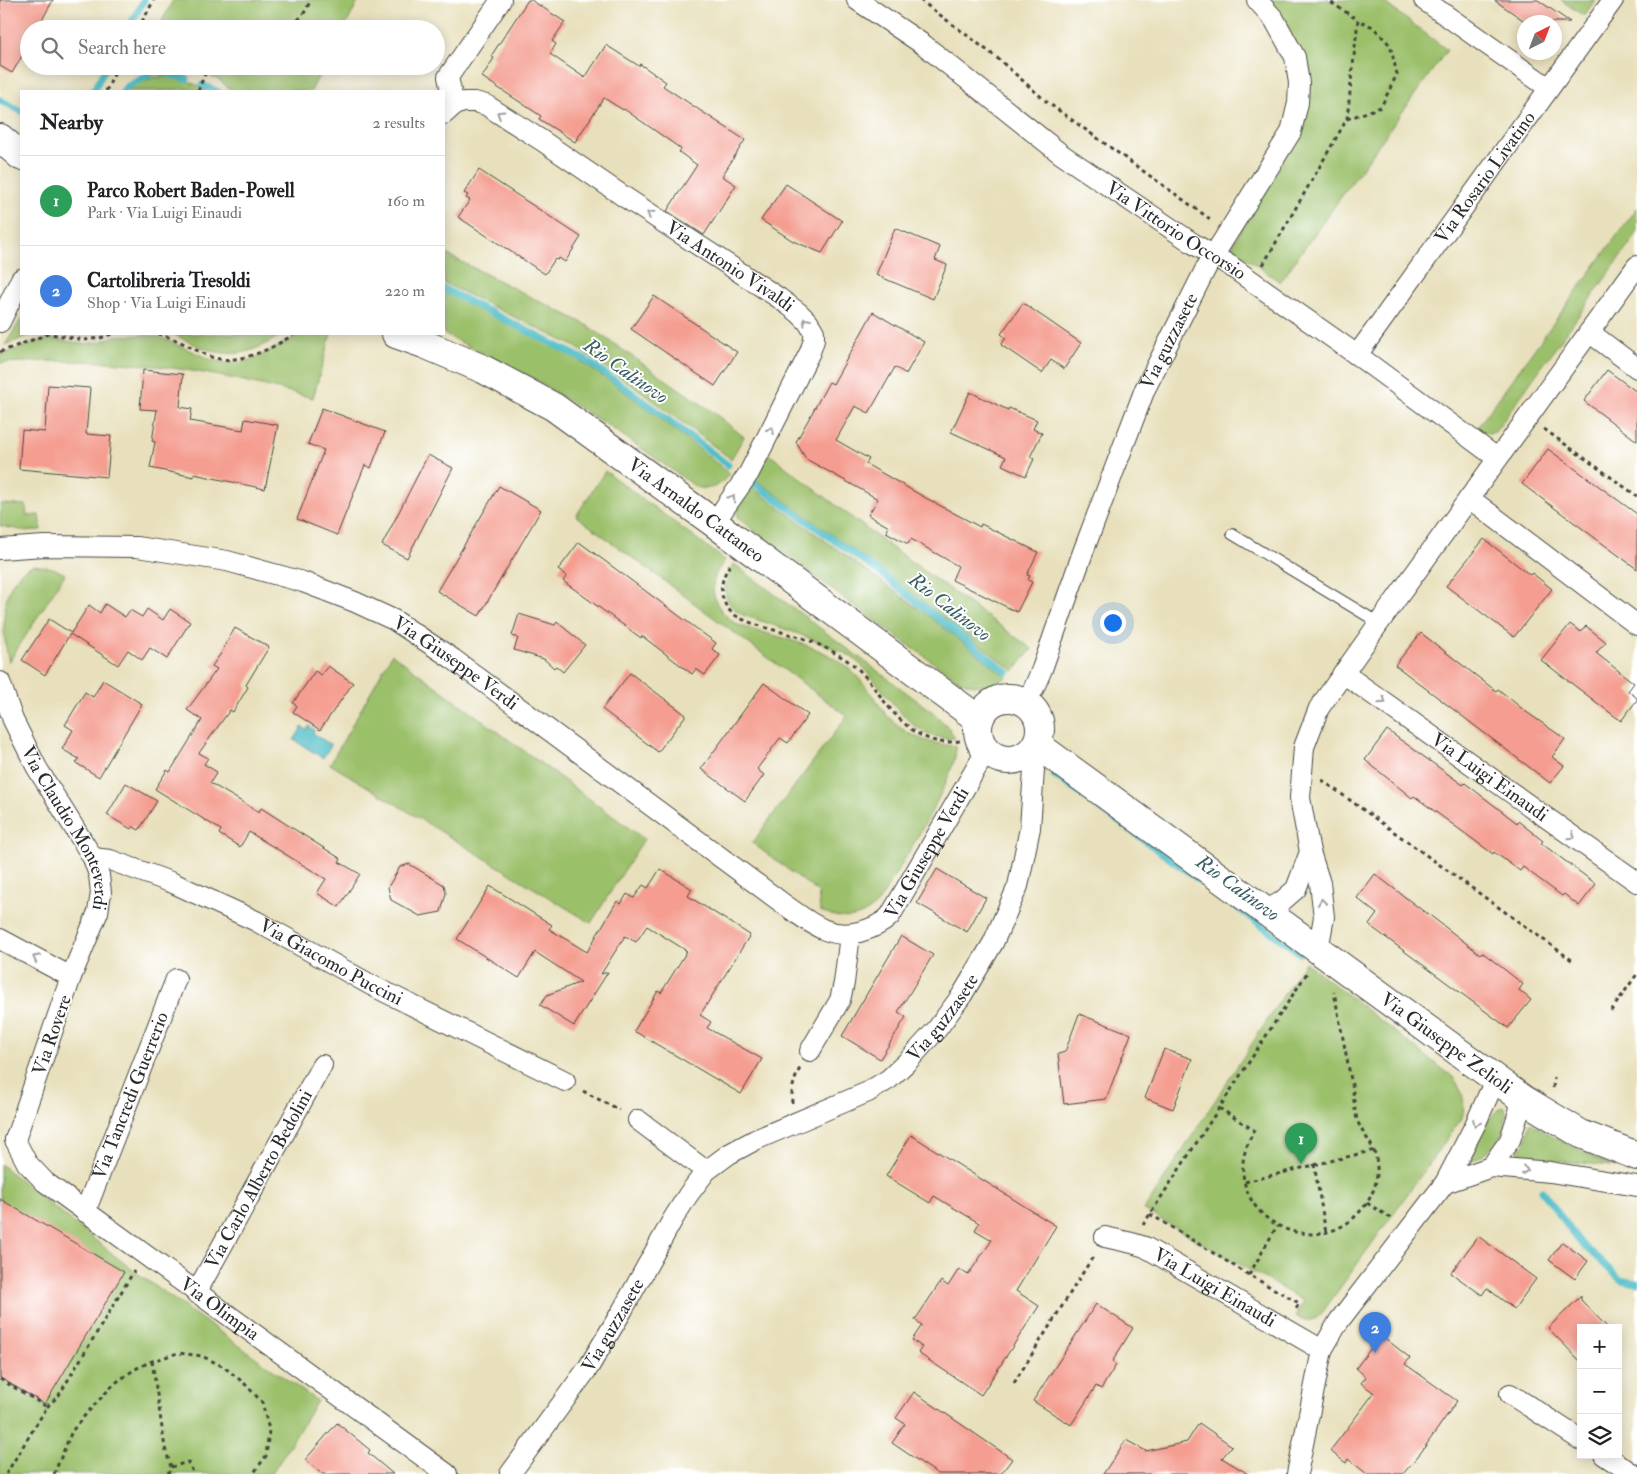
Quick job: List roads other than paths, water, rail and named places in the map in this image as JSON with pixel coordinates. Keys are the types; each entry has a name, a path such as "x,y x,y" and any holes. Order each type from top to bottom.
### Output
{"street":[{"name":"Via Antonio Vivaldi","path":"501,0 448,77 449,110 464,102 474,102 494,110 779,298 808,322 814,332 814,340 810,352 749,473 714,523"},
{"name":"Via Vittorio Occorsio","path":"857,0 924,45 1061,154 1194,244 1216,250 1229,265 1357,355 1497,458"},
{"name":"Via guzzasete","path":"1024,701 1033,690 1042,669 1082,552 1145,390 1216,250 1291,132 1298,103 1299,83 1295,58 1274,19 1257,0"},
{"path":"1424,0 1549,88"},
{"name":"Via Rosario Livatino","path":"1357,355 1613,0"},
{"path":"0,138 20,155"},
{"path":"1315,957 1324,917 1320,883 1310,852 1300,798 1304,748 1319,708 1497,458 1637,266"},
{"path":"0,322 20,280"},
{"path":"1589,332 1637,368"},
{"name":"Via Arnaldo Cattaneo","path":"399,335 483,369 554,407 714,523 971,730"},
{"path":"1469,498 1637,625"},
{"name":"Via Giuseppe Verdi","path":"0,549 44,546 146,548 228,561 303,582 356,602 394,620 453,659 816,927 832,933 850,935 882,924 890,916 981,760 988,752"},
{"name":"Via Luigi Einaudi","path":"1343,673 1637,882"},
{"name":"Via Claudio Monteverdi","path":"0,682 12,720 37,768 93,858 99,875 101,894 98,912 71,977"},
{"path":"1006,697 1024,701 1032,707 1040,725 1039,735 1030,750 1018,759 995,757 982,745 978,737 977,728 971,730 982,711 989,704 997,699 1006,697"},
{"name":"Via guzzasete","path":"510,1474 588,1368 673,1219 706,1171 729,1154 748,1144 868,1092 889,1079 910,1060 937,1029 962,995 992,943 1018,886 1030,828 1034,770 1030,750"},
{"name":"Via Giuseppe Zelioli","path":"1030,750 1265,912 1315,957 1496,1078 1524,1099 1581,1134 1635,1153"},
{"path":"1265,912 1281,902 1296,889 1310,852"},
{"name":"Via Giacomo Puccini","path":"93,858 110,860 173,883 256,921 371,985 565,1081"},
{"path":"810,1050 840,1000 850,935"},
{"name":"Via Rovere","path":"0,939 71,977 8,1140"},
{"name":"Via Tancredi Guerrerio","path":"85,1212 176,979"},
{"name":"Via Carlo Alberto Bedolini","path":"196,1293 322,1065"},
{"path":"1297,1474 1322,1350 1339,1321 1445,1184 1496,1078"},
{"path":"1492,1167 1510,1140 1524,1099"},
{"path":"638,1120 706,1171"},
{"name":"Via Olimpia","path":"8,1140 45,1182 447,1474"},
{"path":"1445,1184 1492,1167 1550,1172 1637,1186"},
{"name":"Via Luigi Einaudi","path":"1105,1237 1132,1242 1145,1247 1322,1350"},
{"path":"1510,1394 1577,1437"},
{"path":"1610,1459 1633,1474"}],"lane":[{"path":"1232,534 1379,623"}],"water":[{"path":"309,726 314,730 313,733 331,745 323,758 294,740 302,727 307,730"}],"waterway":[{"path":"133,20 144,0"},
{"path":"94,90 102,75"},
{"name":"Rio Calinovo","path":"124,90 148,75"},
{"name":"Rio Calinovo","path":"172,75 187,79"},
{"name":"Rio Calinovo","path":"202,85 214,90"},
{"path":"0,100 20,110"},
{"name":"Rio Calinovo","path":"445,290 587,361 728,465"},
{"name":"Rio Calinovo","path":"751,481 880,573 1007,672"},
{"name":"Rio Calinovo","path":"1053,774 1300,953"},
{"name":"Rio Calinovo","path":"1542,1191 1578,1240 1621,1280 1637,1283"}],"place":[{"name":"Parco Robert Baden-Powell","path":"1301,1164"},
{"name":"Cartolibreria Tresoldi","path":"1375,1353"}]}
